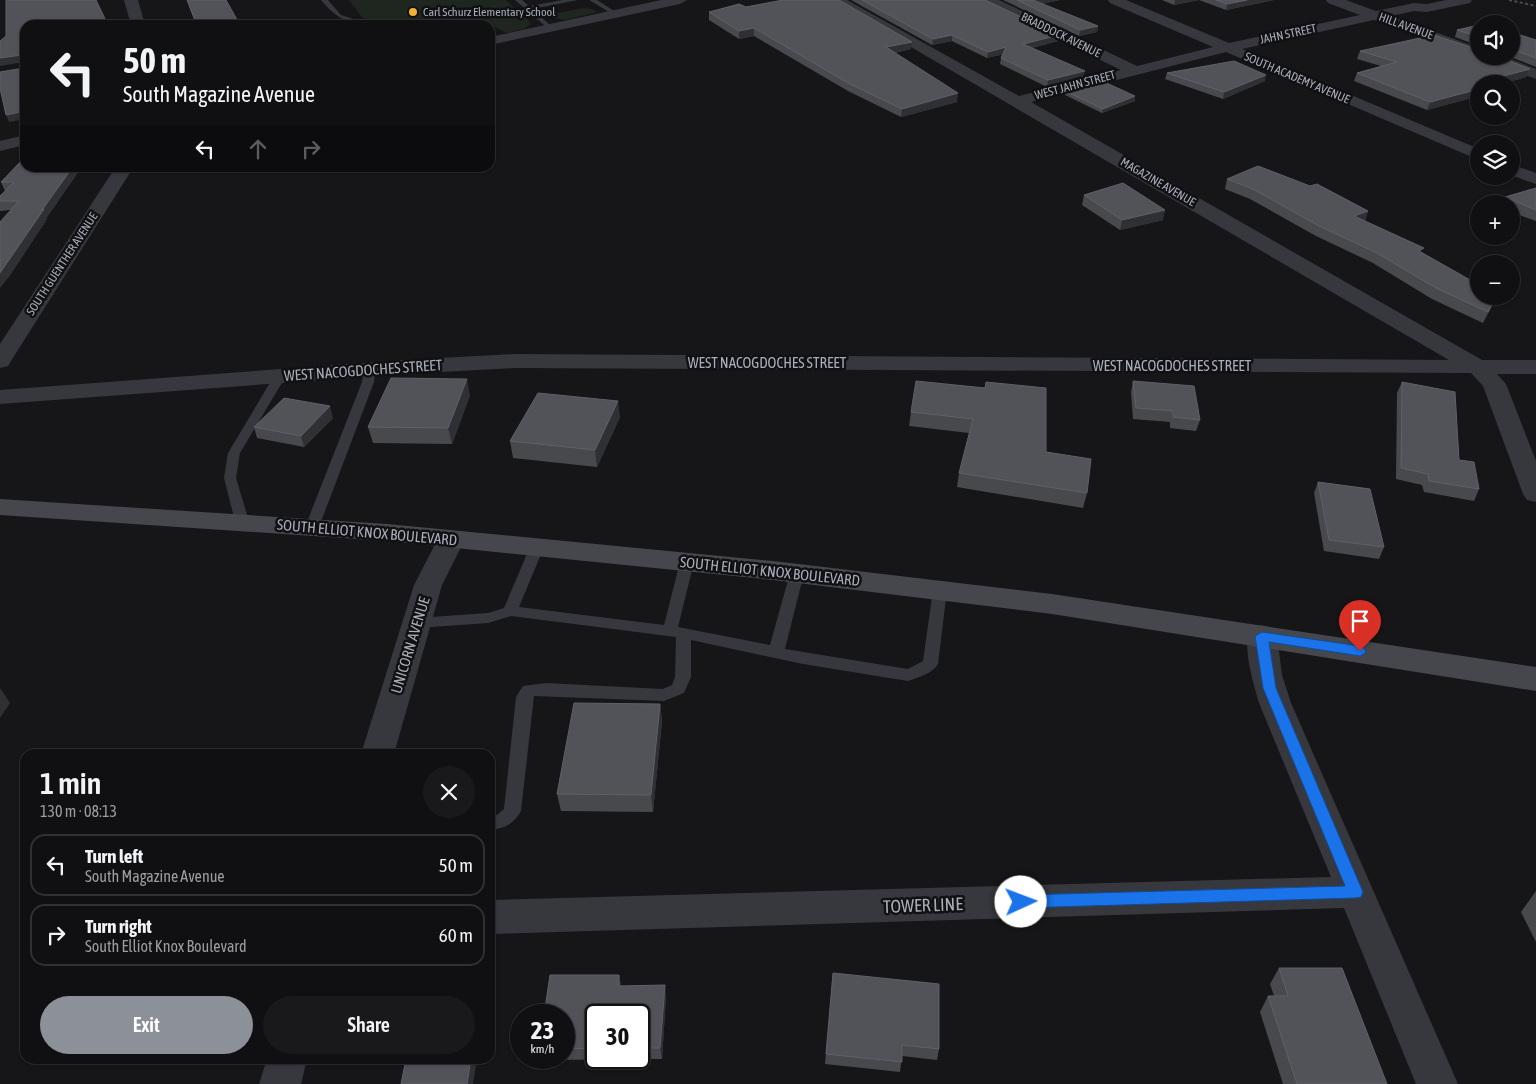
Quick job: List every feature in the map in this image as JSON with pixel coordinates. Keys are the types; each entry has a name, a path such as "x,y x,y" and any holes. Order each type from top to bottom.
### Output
{"main road":[{"name":"SOUTH ELLIOT KNOX BOULEVARD","path":"0,507 242,521 537,547 797,573 1032,601 1536,679"}],"street":[{"path":"131,0 137,20"},
{"path":"495,40 680,0"},
{"name":"MAGAZINE AVENUE","path":"837,0 1017,101 1478,367"},
{"name":"BRADDOCK AVENUE","path":"988,0 1133,70"},
{"name":"SOUTH ACADEMY AVENUE","path":"1115,0 1470,151"},
{"name":"HILL AVENUE","path":"1333,0 1470,50"},
{"name":"JAHN STREET","path":"1414,7 1416,3 1431,0"},
{"name":"JAHN STREET","path":"1133,70 1414,7 1427,8 1465,0"},
{"path":"1512,65 1536,74"},
{"name":"WEST JAHN STREET","path":"1017,101 1133,70"},
{"path":"0,146 20,141"},
{"name":"SOUTH GUENTHER AVENUE","path":"0,361 121,172"},
{"path":"1520,173 1536,179"},
{"name":"WEST NACOGDOCHES STREET","path":"0,397 460,363 583,360 1536,367"},
{"path":"1478,367 1494,384 1536,494"},
{"name":"UNICORN AVENUE","path":"379,749 428,585 451,539"},
{"path":"1262,636 1270,688 1437,1084"},
{"name":"TOWER LINE","path":"495,917 1355,892"},
{"path":"280,1084 286,1064"}],"lane":[{"path":"324,0 339,16 353,20"},
{"path":"518,0 550,28"},
{"path":"527,8 575,0"},
{"path":"592,0 616,14"},
{"path":"312,527 368,382 370,369"},
{"path":"242,521 230,478 234,453 280,376"},
{"path":"511,611 512,603 537,547"},
{"path":"495,822 507,818 512,811 524,697 529,690 546,689 664,695 678,689 683,677 677,632 687,562"},
{"path":"777,652 797,573"},
{"path":"417,623 488,618 511,611 677,632 908,675 918,672 930,664 940,590"}],"shaded area":[{"name":"Carl Schurz Elementary School","path":"349,0 506,0 531,24 523,29 506,33 495,27 495,20 364,20"},
{"path":"583,8 593,9 597,12 565,20 549,17 553,14"}],"building":[{"path":"6,0 96,0 106,20 20,20 20,55 0,58 0,41 6,36"},
{"path":"187,0 226,0 237,20 195,20"},
{"path":"783,0 839,0 912,42 886,47 958,93 902,109 848,83 754,28 739,31 709,12 739,4 746,7"},
{"path":"862,0 985,0 1059,35 1023,44 1085,71 1048,80 1001,58 1006,47 988,52 952,35 933,39"},
{"path":"1017,0 1033,0 1098,26 1080,30"},
{"path":"1216,0 1247,0 1227,4"},
{"path":"1470,27 1470,34 1457,30"},
{"path":"1434,35 1470,47 1470,65 1520,65 1530,69 1507,75 1470,75 1470,91 1430,102 1357,73 1397,62 1360,51"},
{"path":"1520,35 1536,40 1536,58 1520,52"},
{"path":"1234,61 1266,75 1224,92 1167,73"},
{"path":"20,69 20,112 6,115 0,88 0,72"},
{"path":"1102,81 1135,96 1103,109 1065,91"},
{"path":"20,162 20,172 69,172 0,273 0,222 19,201 0,201 0,196 14,182 1,182"},
{"path":"1258,166 1310,186 1317,184 1368,211 1354,216 1424,248 1419,251 1470,280 1470,304 1436,288 1377,253 1319,226 1253,189 1227,179"},
{"path":"1123,183 1165,210 1122,220 1084,195"},
{"path":"1536,188 1536,210 1520,203 1520,195 1512,195"},
{"path":"1473,305 1492,305 1488,312"},
{"path":"391,378 467,379 448,428 368,427"},
{"path":"916,381 985,388 986,382 1046,388 1046,452 1091,459 1087,493 959,473 973,419 911,412"},
{"path":"1133,381 1194,386 1200,420 1173,417 1173,411 1136,408"},
{"path":"1402,382 1455,392 1459,460 1474,462 1479,489 1429,481 1428,474 1401,468"},
{"path":"538,393 618,401 595,450 510,441"},
{"path":"284,398 330,406 301,436 254,427"},
{"path":"1318,482 1370,489 1384,547 1329,540"},
{"path":"574,703 660,704 651,795 557,794"},
{"path":"1279,968 1342,968 1387,1084 1297,1084 1268,996 1288,996"},
{"path":"833,973 939,984 939,1049 902,1045 902,1062 826,1054"},
{"path":"550,975 619,975 619,986 665,985 660,1048 650,1048 650,1004 585,1004 585,1048 575,1049 575,1004 546,1004"},
{"path":"405,1064 470,1064 467,1084 401,1084"}],"railway":[{"path":"1509,0 1536,6"}],"place":[{"name":"Carl Schurz Elementary School","path":"413,12"}],"route":[{"path":"1021,902 1355,892 1270,688 1266,675 1262,636 1360,651"}]}
